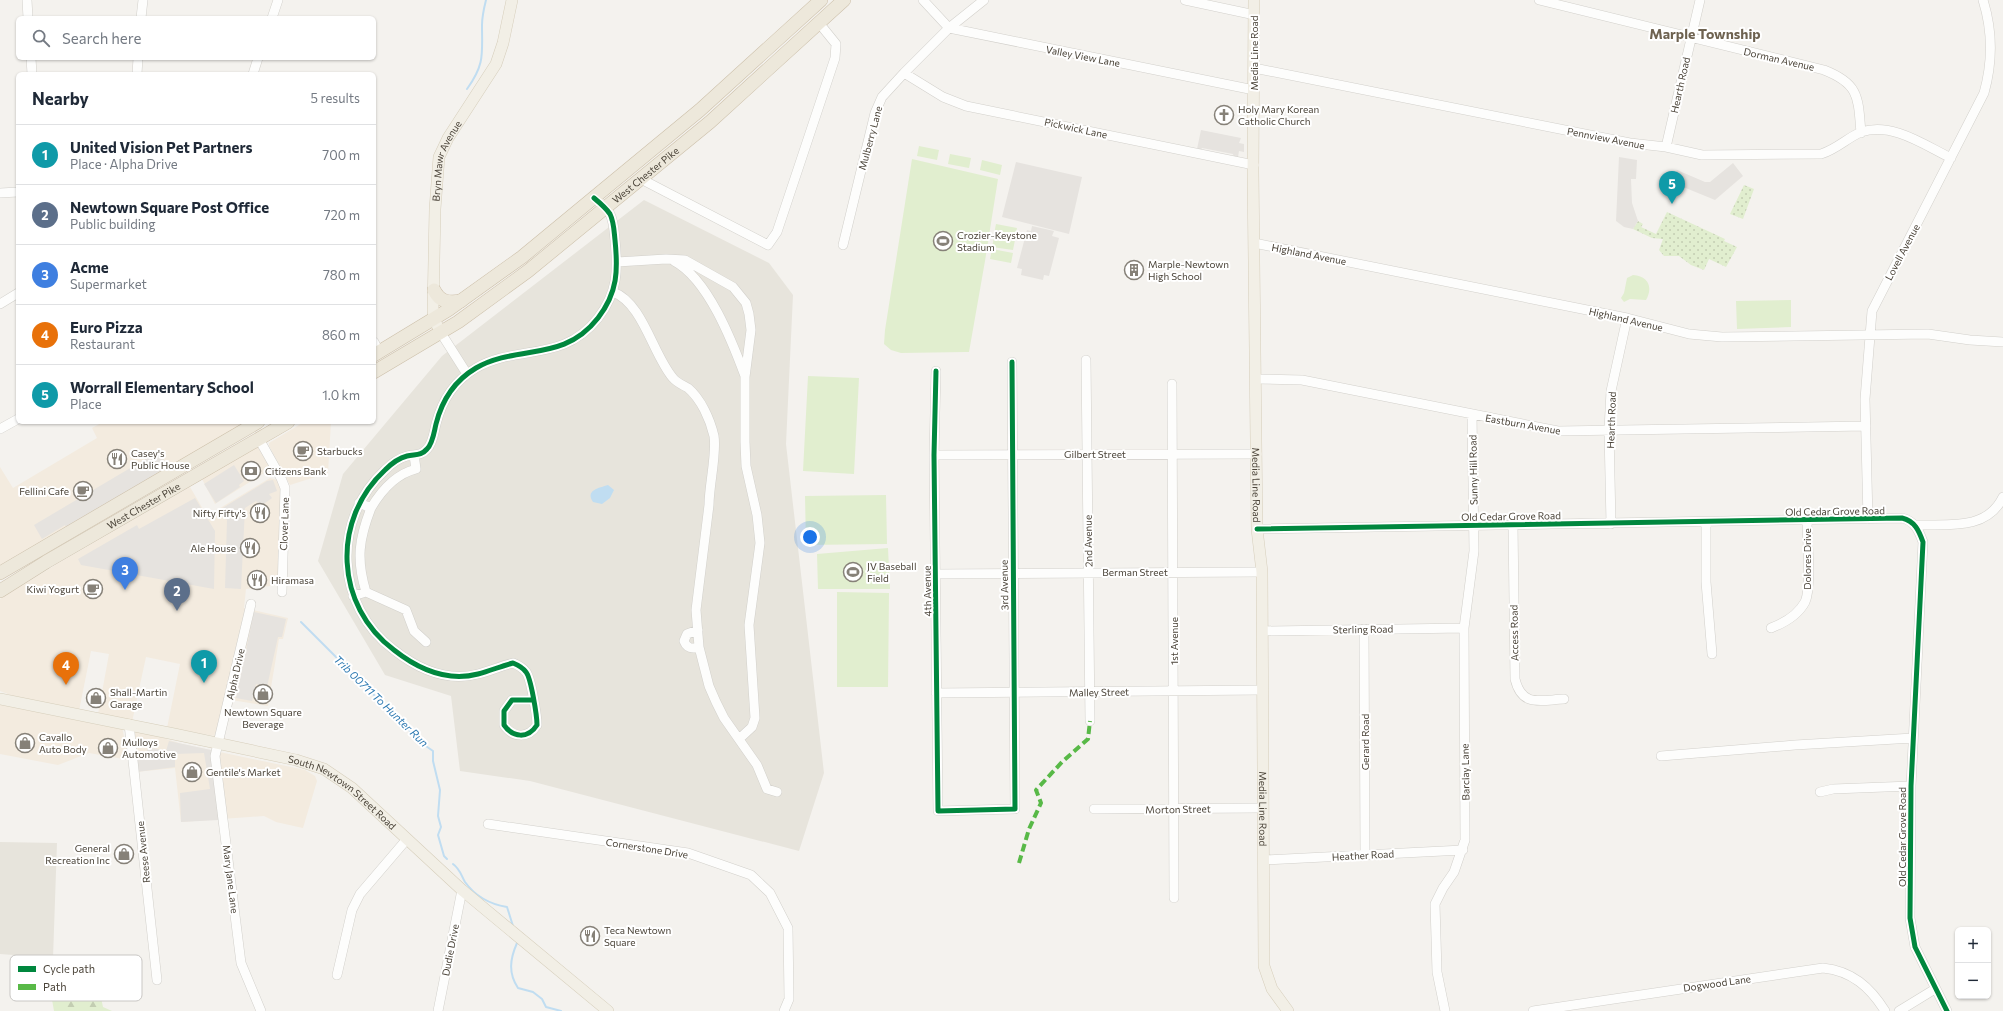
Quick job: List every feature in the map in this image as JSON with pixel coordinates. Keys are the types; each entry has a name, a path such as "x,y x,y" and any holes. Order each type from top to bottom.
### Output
{"highway":[{"name":"West Chester Pike","path":"376,350 434,319 506,269 700,110 821,0"},
{"name":"West Chester Pike","path":"376,371 441,333 510,285 710,122 844,0"},
{"path":"434,290 445,302 461,301"},
{"name":"West Chester Pike","path":"0,573 255,424"},
{"name":"West Chester Pike","path":"0,591 46,562 285,424"}],"main road":[{"name":"Bryn Mawr Avenue","path":"441,333 434,319 437,177 439,157 448,138 496,64 503,43 512,0"},
{"name":"Media Line Road","path":"1254,0 1254,243 1257,529 1262,572 1264,966 1272,989 1288,1011"},
{"path":"0,695 12,700"},
{"path":"0,699 12,700"},
{"name":"South Newtown Street Road","path":"12,700 129,724 300,762 324,769 352,788 462,890 608,1011"}],"street":[{"path":"27,0 28,16"},
{"path":"141,16 143,0"},
{"path":"273,16 278,0"},
{"path":"924,0 949,28"},
{"name":"Mulberry Lane","path":"843,245 875,112 882,97 949,28 984,0"},
{"path":"1185,0 1254,15"},
{"name":"Dorman Avenue","path":"1539,0 1824,70 1839,76 1853,90 1858,100 1861,133"},
{"name":"Hearth Road","path":"1666,147 1700,0"},
{"name":"Lovell Avenue","path":"1868,519 1865,399 1870,319 1875,304 1979,104 1987,80 1990,62 1991,32 1983,0"},
{"path":"641,179 768,245 777,232 835,58 836,44 819,23"},
{"name":"Valley View Lane","path":"949,28 1254,90"},
{"path":"31,60 32,72"},
{"path":"137,72 138,60"},
{"path":"253,72 257,60"},
{"name":"Pennview Avenue","path":"1254,68 1630,143 1666,147 1702,155 1821,154 1834,150 1861,133 1882,130 1899,133 1951,158"},
{"name":"Pickwick Lane","path":"904,73 943,97 966,106 1254,165"},
{"path":"0,193 16,192"},
{"path":"533,700 512,700 504,711 504,725 508,731 514,735 522,736 534,730 537,725 537,715 526,672 513,663 465,676 436,674 418,666 392,649 364,618 353,596 347,567 346,553 352,520 359,503 368,488 385,470 402,458 420,455 429,447 443,402 456,382 489,362 556,348 571,342 588,329 598,318 613,292 617,277 617,262 612,220 606,208 594,198"},
{"name":"Highland Avenue","path":"1254,243 1627,318 1689,334 1722,337 1928,334 1970,340 2003,342"},
{"path":"617,262 669,259 685,260 733,287 746,303 749,314 751,330 745,377 746,466 757,515 760,543 749,625 755,718 752,727 739,739"},
{"path":"669,259 686,268 699,282 730,336 745,377"},
{"path":"613,292 621,295 640,319 672,377 698,398 714,435 708,521 696,610 699,647 709,686 724,718 757,765 767,789 777,792"},
{"path":"0,304 16,295"},
{"name":"Hearth Road","path":"1611,524 1609,430 1611,391 1627,318"},
{"path":"441,333 468,374"},
{"name":"2nd Avenue","path":"1086,360 1090,721"},
{"name":"3rd Avenue","path":"1012,362 1015,809"},
{"name":"4th Avenue","path":"936,371 934,455 938,811 1015,809"},
{"name":"Eastburn Avenue","path":"1256,379 1302,380 1558,431 1866,426"},
{"name":"1st Avenue","path":"1172,384 1174,572 1174,898"},
{"name":"Sunny Hill Road","path":"1472,414 1474,526"},
{"path":"0,429 16,420"},
{"name":"Clover Lane","path":"259,439 285,488 282,592"},
{"name":"Gilbert Street","path":"934,455 1257,454"},
{"path":"366,592 359,563 363,528 371,508 387,487 405,471 416,469 414,455"},
{"path":"1915,525 1974,523 1996,509 2003,496"},
{"path":"359,503 371,508"},
{"name":"Old Cedar Grove Road","path":"1257,529 1474,526 1513,524 1807,521 1902,518 1909,520 1915,525 1923,542 1911,786 1911,925 1915,947 1947,1011"},
{"name":"Dolores Drive","path":"1771,628 1783,623 1792,616 1805,600 1808,582 1807,521"},
{"path":"1706,522 1706,582 1712,654"},
{"name":"Access Road","path":"1513,524 1515,679 1517,687 1521,695 1532,701 1564,699"},
{"name":"Barclay Lane","path":"1445,1011 1437,972 1435,904 1440,892 1454,872 1463,850 1466,829 1464,628 1473,565 1474,526"},
{"name":"Berman Street","path":"935,574 1262,572"},
{"path":"353,596 366,592 406,610 414,631 426,642"},
{"name":"Alpha Drive","path":"218,744 251,604"},
{"name":"Sterling Road","path":"1262,631 1464,628"},
{"name":"Gerard Road","path":"1364,629 1366,854"},
{"path":"698,630 687,634 684,641 688,647 692,649 699,647"},
{"name":"Malley Street","path":"936,693 1262,690"},
{"name":"Reese Avenue","path":"129,724 157,980"},
{"path":"1661,756 1795,745 1914,738"},
{"name":"Mary Jane Lane","path":"218,744 215,756 241,963 260,1011"},
{"path":"1820,792 1833,789 1911,786"},
{"name":"Morton Street","path":"1094,809 1174,810 1262,808"},
{"name":"Cornerstone Drive","path":"488,824 688,853 751,875 770,893 788,928 789,1000 784,1011"},
{"path":"337,975 352,910 360,894 407,838"},
{"name":"Heather Road","path":"1263,860 1463,850"},
{"name":"Dudie Drive","path":"438,1011 462,890"},
{"name":"Dogwood Lane","path":"1532,1011 1823,968 1842,972 1858,980 1872,992 1885,1011"},
{"path":"1899,1011 1935,989"}],"shaded area":[{"path":"1201,130 1241,138 1239,143 1244,144 1244,152 1239,151 1238,157 1234,157 1233,154 1202,148 1201,150 1197,149"},
{"path":"1619,157 1637,160 1636,179 1631,179 1632,203 1638,221 1633,229 1624,227 1616,221"},
{"path":"1016,162 1082,177 1069,234 1002,217"},
{"path":"1733,163 1743,176 1715,200 1671,182 1677,170 1705,182 1710,182"},
{"path":"644,200 769,263 793,295 786,444 824,773 799,851 530,781 460,771 451,696 385,675 318,561 343,474 442,356"},
{"path":"1032,226 1054,231 1052,236 1059,238 1049,276 1044,275 1043,280 1021,275 1022,269 1017,268 1027,230 1031,231"},
{"path":"99,424 244,424 0,565 0,467 13,488 97,438 92,428"},
{"path":"301,424 331,424 328,473 290,485 269,446 269,443"},
{"path":"254,448 259,448 272,468 215,504 202,479"},
{"path":"159,451 168,467 66,527 65,525 42,539 34,525"},
{"path":"234,465 244,481 239,485 240,487 216,503 204,484"},
{"path":"270,478 278,480 281,493 286,584 246,589 244,608 288,618 283,639 279,639 268,706 225,699 215,736 167,728 180,664 146,657 132,722 98,714 109,654 91,651 79,711 13,696 0,691 0,599 57,564 190,487 207,516"},
{"path":"273,480 277,491 269,494 272,498 261,506 256,501 245,508 241,589 225,588 227,520 221,509 267,481"},
{"path":"195,498 215,531 214,589 81,565 78,559 137,525 139,529"},
{"path":"254,612 286,619 282,637 278,637 267,687 256,684 252,701 236,698"},
{"path":"0,704 122,727 129,760 89,753 58,765 0,754"},
{"path":"132,728 182,744 305,770 315,776 317,781 303,828 276,822 264,816 181,822 175,768 136,772"},
{"path":"169,741 211,750 219,820 181,822 180,793 210,789 204,753 175,754 175,767 136,772 134,754 138,752 146,754 148,747 166,751"},
{"path":"0,842 57,843 53,955 0,954"}],"green space":[{"path":"919,146 939,150 937,160 917,156"},
{"path":"950,154 971,158 969,168 948,164"},
{"name":"Crozier-Keystone Stadium","path":"912,159 998,179 969,352 901,353 891,350 884,344"},
{"path":"982,160 1002,165 1000,175 980,170"},
{"path":"1744,185 1754,189 1743,219 1730,214"},
{"path":"1667,212 1725,239 1724,241 1737,247 1726,267 1709,259 1704,270 1691,265 1679,256 1664,256 1659,250 1663,239 1652,238 1633,229 1638,221 1643,224 1641,227 1656,234"},
{"path":"996,224 1017,228 1015,238 994,234"},
{"path":"994,237 1015,240 1013,250 992,247"},
{"path":"992,249 1013,253 1011,263 990,259"},
{"path":"1633,275 1646,280 1649,287 1648,296 1646,300 1630,299 1624,302 1621,298 1624,293 1627,278"},
{"path":"1791,300 1791,327 1737,329 1736,301"},
{"path":"808,376 859,378 854,474 803,471"},
{"path":"886,495 887,544 806,545 805,496"},
{"name":"JV Baseball Field","path":"888,548 890,589 818,589 817,554"},
{"path":"837,592 889,593 888,687 837,687"},
{"path":"52,1001 102,1001 103,1007 112,1011 54,1011"}],"water":[{"path":"608,485 614,490 610,498 602,504 593,502 591,498 592,492"}],"waterway":[{"path":"467,89 480,65 482,22 486,0"},
{"name":"Trib 00711 To Hunter Run","path":"301,622 423,744 433,751 433,761 440,790 438,816 441,827 438,835 444,856 447,859"},
{"name":"Trib 00711 To Hunter Run","path":"453,864 459,870 469,887 483,899 494,904 507,907 513,926"},
{"name":"Trib 00711 To Hunter Run","path":"517,943 513,955 511,971 518,988 533,992 542,999 546,1007 561,1011"}],"marked path":[{"path":"1019,863 1029,829 1041,803 1036,790 1062,762 1088,739 1090,721"}],"cycle path":[{"path":"533,700 512,700 504,711 504,725 516,734 525,735 533,730 537,725 532,689 528,676 523,669 513,663 482,673 466,676 444,675 423,668 403,657 394,650 374,632 360,610 351,587 347,562 349,537 355,513 367,490 392,463 407,456 420,454 429,447 445,399 461,379 476,368 492,361 508,356 540,351 570,341 584,332 598,318 610,299 613,290 616,271 616,251 613,223 610,214 594,198"},
{"path":"936,371 934,455 938,811 1015,809 1012,362"},
{"path":"1257,529 1902,518 1910,521 1918,530 1923,542 1911,786 1910,918 1915,947 1947,1011"}],"place":[{"name":"Holy Mary Korean Catholic Church","path":"1224,115"},
{"name":"Worrall Elementary School","path":"1672,204"},
{"name":"Crozier-Keystone Stadium","path":"943,241"},
{"name":"Marple-Newtown High School","path":"1134,270"},
{"name":"Starbucks","path":"303,451"},
{"name":"Casey's Public House","path":"117,459"},
{"name":"Citizens Bank","path":"251,471"},
{"name":"Fellini Cafe","path":"83,491"},
{"name":"Nifty Fifty's","path":"260,513"},
{"name":"Ale House","path":"250,548"},
{"name":"JV Baseball Field","path":"853,572"},
{"name":"Hiramasa","path":"257,580"},
{"name":"Kiwi Yogurt","path":"93,589"},
{"name":"Acme","path":"125,590"},
{"name":"Newtown Square Post Office","path":"177,611"},
{"name":"United Vision Pet Partners","path":"204,683"},
{"name":"Euro Pizza","path":"66,685"},
{"name":"Newtown Square Beverage","path":"263,694"},
{"name":"Shall-Martin Garage","path":"96,698"},
{"name":"Cavallo Auto Body","path":"25,743"},
{"name":"Mulloys Automotive","path":"108,748"},
{"name":"Gentile's Market","path":"192,772"},
{"name":"General Recreation Inc","path":"124,854"},
{"name":"Teca Newtown Square","path":"590,936"}],"district":[{"name":"Marple Township","path":"1705,34"}]}
